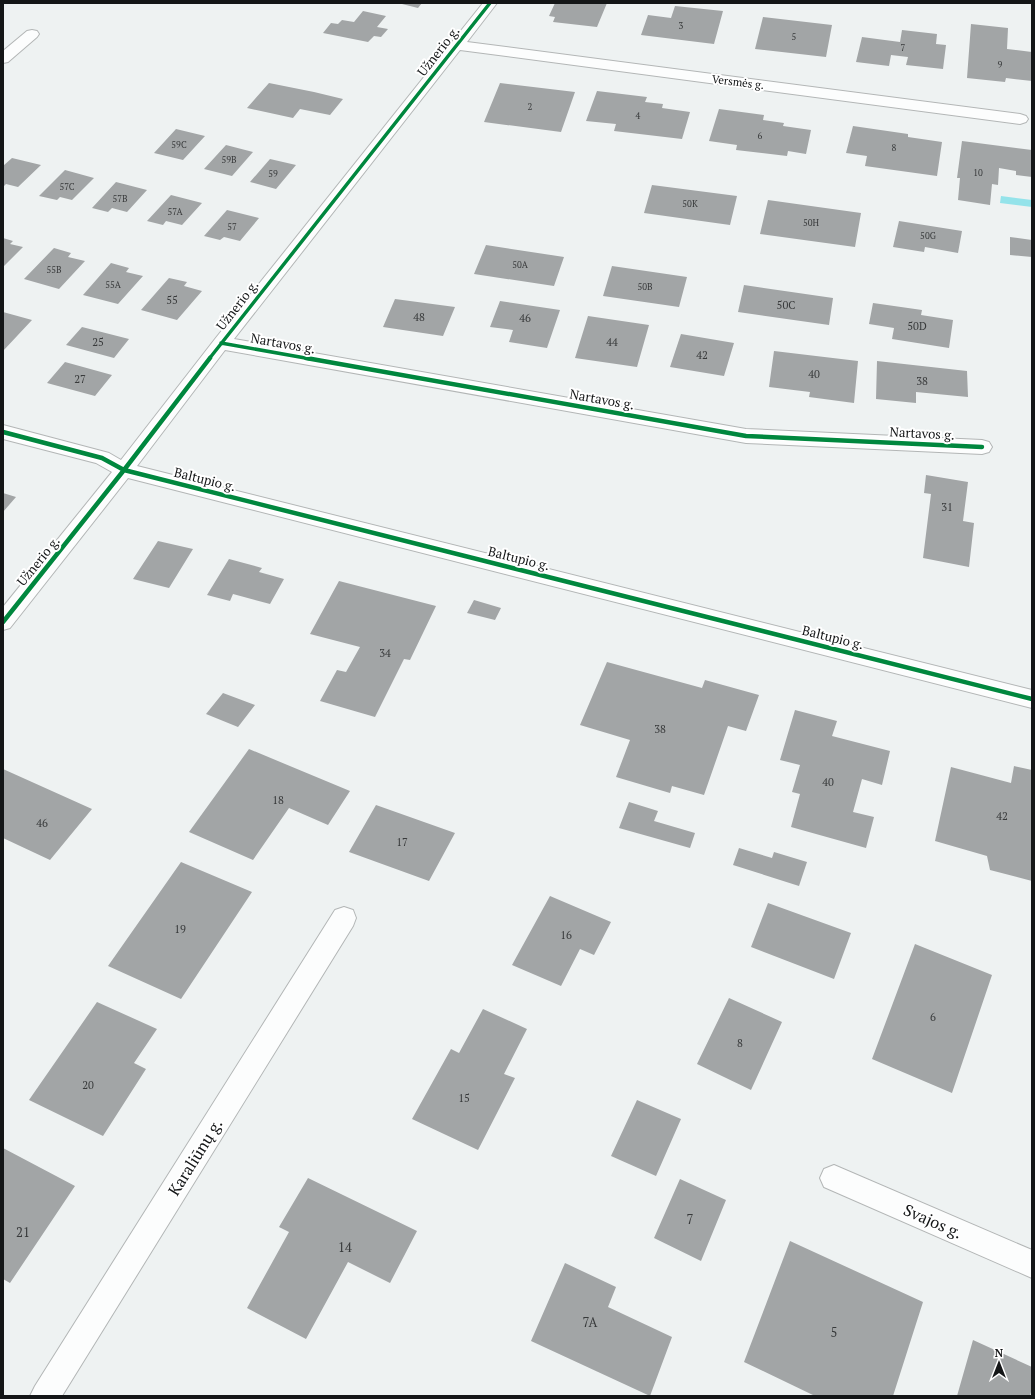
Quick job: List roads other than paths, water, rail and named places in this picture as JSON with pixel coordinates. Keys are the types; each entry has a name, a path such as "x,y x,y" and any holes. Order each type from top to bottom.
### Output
{"street":[{"name":"Užnerio g.","path":"3,622 490,3"},
{"path":"3,59 32,34"},
{"name":"Versmės g.","path":"457,45 478,49 1020,119"},
{"name":"Nartavos g.","path":"221,344 746,436 982,447"},
{"name":"Baltupio g.","path":"3,432 102,458 124,470 1032,699"},
{"name":"Karaliūnų g.","path":"45,1396 344,918"},
{"name":"Svajos g.","path":"834,1178 1032,1264"}],"water":[{"path":"1001,196 1032,200 1032,207 1000,203"}]}
